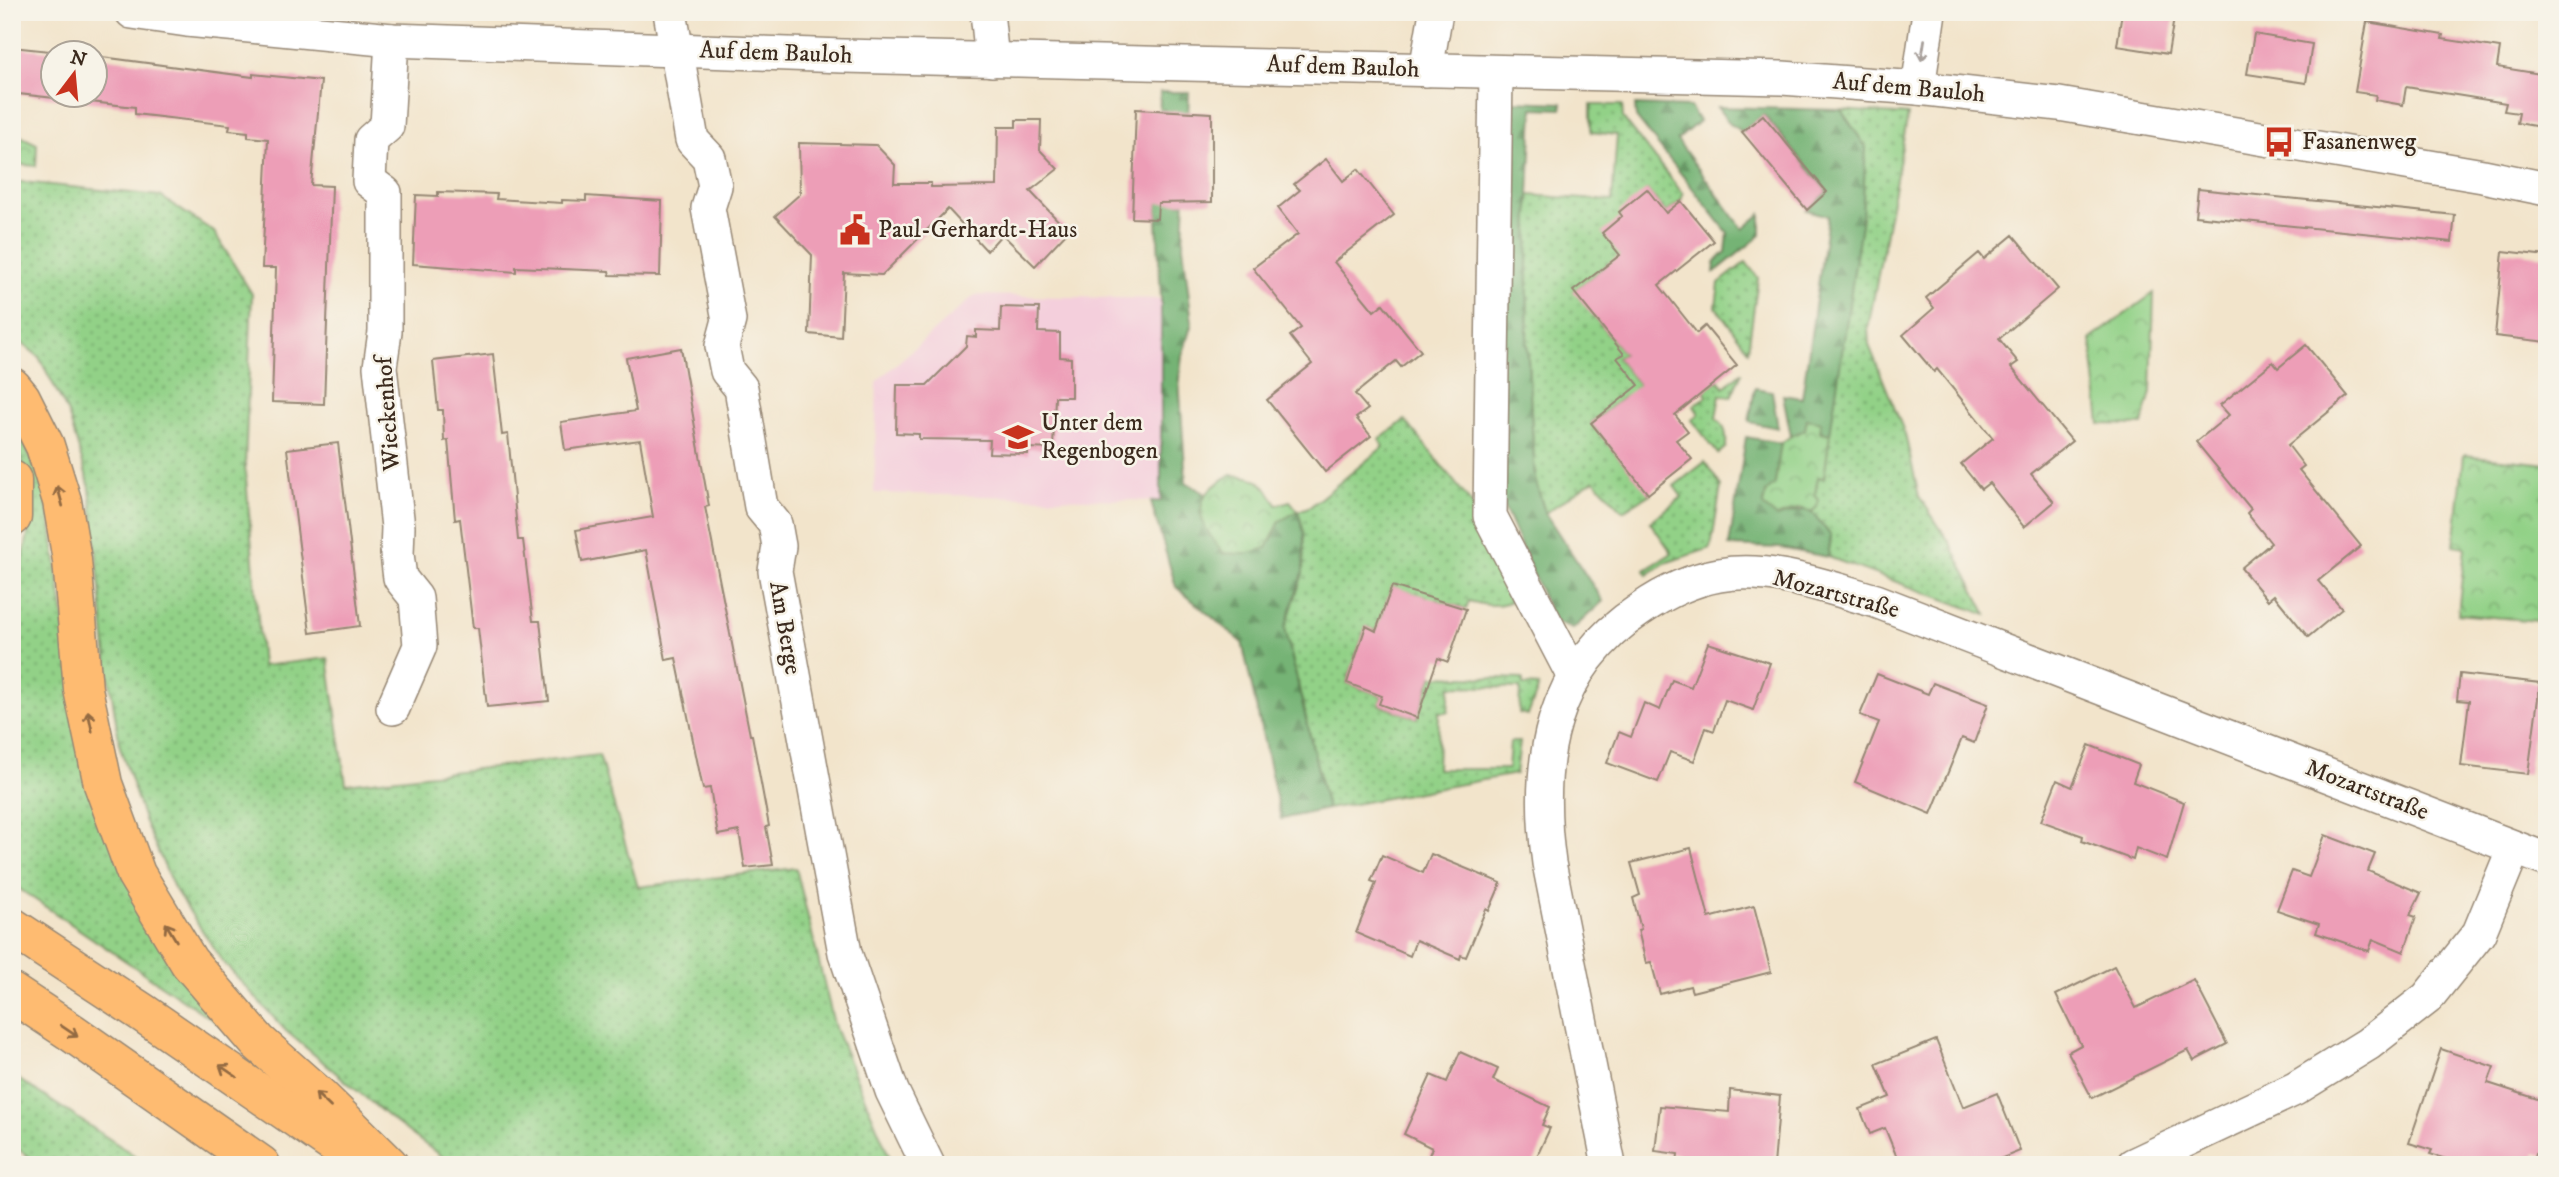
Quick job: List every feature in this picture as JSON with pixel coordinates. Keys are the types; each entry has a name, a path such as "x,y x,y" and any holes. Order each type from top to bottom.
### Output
{"highway":[{"path":"12,387 21,398 45,446 62,501 72,560 83,689 103,784 136,874 189,962 258,1042 320,1097 389,1165"},
{"path":"12,480 12,517"},
{"path":"12,927 155,1020 365,1165"},
{"path":"12,993 261,1165"}],"street":[{"name":"Auf dem Bauloh","path":"132,12 392,40 992,60 1769,77 2006,97 2129,115 2547,189"},
{"name":"Am Berge","path":"670,12 692,140 709,158 715,186 708,208 729,320 722,346 727,371 741,388 761,507 775,524 779,546 775,571 845,953 892,1091 928,1165"},
{"path":"987,12 992,60"},
{"path":"1426,70 1436,12"},
{"path":"1918,88 1929,12"},
{"name":"Wieckenhof","path":"392,40 387,126 371,140 369,181 385,193 385,332 380,367 398,527 400,578 416,598 420,646 393,708"},
{"path":"1496,72 1490,516 1574,677"},
{"name":"Mozartstraße","path":"1609,1165 1549,863 1543,814 1544,770 1550,731 1559,705 1593,650 1619,623 1683,585 1719,575 1747,574 1793,578 1876,601 2547,860"},
{"path":"2133,1165 2295,1089 2368,1044 2427,998 2479,933 2514,848"}],"shaded area":[{"name":"Unter dem Regenbogen","path":"975,295 1161,299 1161,501 874,493 877,381"}],"green space":[{"path":"1160,92 1189,92 1183,246 1192,323 1182,356 1179,379 1186,482 1205,494 1200,513 1267,548 1280,521 1298,511 1304,533 1303,573 1285,628 1327,809 1281,819 1242,642 1176,587 1151,502 1161,501 1161,299 1157,219"},
{"path":"1514,101 1562,103 1562,109 1533,108 1527,342 1535,479 1545,513 1603,601 1573,629 1554,622 1497,491 1502,118"},
{"path":"1591,105 1622,105 1623,118 1683,194 1681,201 1666,213 1647,190 1622,216 1623,258 1607,265 1574,291 1624,354 1617,358 1641,388 1621,399 1591,423 1650,494 1623,511 1594,480 1545,513 1535,479 1527,342 1529,195 1612,201 1617,135 1591,132"},
{"path":"1635,105 1690,107 1699,121 1677,140 1743,229 1761,214 1761,235 1714,273 1715,262 1726,252 1728,233 1636,117"},
{"path":"1717,107 1841,110 1866,147 1862,217 1830,434 1820,432 1807,419 1805,430 1791,436 1783,395 1802,398 1828,216 1807,210 1827,192 1764,115 1742,132 1730,124"},
{"path":"1841,110 1908,115 1868,328 1869,345 1905,434 1919,496 1950,543 1987,615 1828,557 1831,536 1811,512 1817,507 1815,495 1818,477 1824,478 1866,147"},
{"path":"12,132 37,144 36,166 12,164"},
{"path":"12,181 160,196 214,232 252,294 245,466 262,666 328,658 346,784 599,755 638,887 796,868 835,1028 893,1165 453,1165 391,1119 286,1031 223,962 174,888 144,820 120,747 108,669 90,488 68,413 39,357 12,335"},
{"path":"1746,262 1758,278 1748,350 1716,307 1719,283"},
{"path":"2154,293 2151,392 2142,425 2100,424 2091,339"},
{"path":"1742,372 1731,397 1720,395 1716,418 1724,428 1726,447 1718,454 1692,420 1699,414 1694,406 1707,396 1704,391 1718,380 1724,387"},
{"path":"1755,388 1772,391 1778,428 1749,422"},
{"path":"12,418 46,491 83,752 235,1035 12,884 12,596 24,554 30,496"},
{"path":"1807,419 1821,422 1820,432 1830,434 1824,478 1818,477 1815,494 1819,500 1817,507 1811,512 1800,508 1777,517 1763,506 1766,492 1775,484 1781,443 1805,430"},
{"path":"1405,420 1484,519 1518,597 1507,603 1494,605 1469,601 1466,609 1392,587 1376,631 1366,627 1347,683 1382,696 1379,705 1417,718 1432,676 1523,679 1523,685 1539,686 1528,715 1519,713 1520,688 1450,686 1448,712 1439,712 1437,769 1508,769 1510,742 1520,742 1516,774 1327,809 1285,628 1303,573 1304,533 1298,511 1311,506 1383,447 1380,439"},
{"path":"1746,437 1781,443 1775,484 1777,517 1804,510 1814,515 1831,536 1828,557 1780,548 1729,546"},
{"path":"2464,455 2547,464 2547,555 2543,555 2537,621 2458,614 2465,547 2454,545"},
{"path":"1705,462 1721,486 1711,548 1665,563 1647,575 1645,570 1672,553 1650,522 1682,497 1674,486"},
{"path":"1231,475 1254,479 1264,486 1277,505 1290,501 1298,511 1280,521 1267,548 1245,554 1224,553 1202,520 1201,510 1208,492"},
{"path":"12,1075 149,1165 41,1165 12,1145"}],"building":[{"path":"2122,12 2175,12 2168,54 2117,46"},
{"path":"2367,22 2443,35 2442,39 2500,48 2497,67 2547,75 2547,128 2517,123 2519,113 2504,111 2506,103 2406,87 2403,105 2375,100 2376,95 2355,92"},
{"path":"2254,34 2312,44 2306,83 2247,74"},
{"path":"12,47 38,50 38,96 19,94 19,85 12,84"},
{"path":"108,58 253,77 253,74 321,81 311,185 332,186 324,404 272,402 276,268 262,268 268,139 248,137 248,132 229,130 230,125 135,114 135,107 108,104"},
{"path":"1136,109 1212,113 1212,202 1158,203 1157,219 1132,218"},
{"path":"1763,115 1827,192 1807,210 1742,132"},
{"name":"Paul-Gerhardt-Haus","path":"1016,120 1041,120 1040,150 1058,169 1030,191 1068,231 1035,266 1002,234 987,251 948,209 882,275 844,273 841,337 809,334 812,255 775,216 800,194 799,143 876,145 895,165 894,183 931,183 931,187 997,186 998,127 1016,127"},
{"path":"1326,159 1343,181 1358,169 1394,215 1334,262 1374,311 1383,304 1421,351 1401,367 1396,361 1355,394 1368,409 1356,418 1371,436 1325,472 1267,400 1312,364 1290,336 1301,328 1253,268 1298,234 1278,208 1300,190 1294,184"},
{"path":"1647,189 1666,213 1681,201 1714,241 1659,285 1697,333 1705,326 1737,365 1675,415 1688,431 1676,440 1692,459 1648,494 1591,423 1639,385 1617,358 1624,354 1573,291 1620,255 1602,233 1622,216 1619,212"},
{"path":"2198,189 2455,215 2452,242 2195,216"},
{"path":"438,192 497,194 496,199 562,203 562,200 586,201 586,196 662,201 660,276 610,275 609,271 516,267 516,272 413,264 416,195 438,196"},
{"path":"2013,235 2058,289 1999,339 2018,362 2011,367 2072,441 2031,474 2054,502 2024,527 1989,483 1981,489 1961,464 1993,438 1937,369 1934,372 1903,335 1934,308 1926,298 1979,253 1984,259"},
{"path":"2503,251 2547,256 2547,342 2495,336"},
{"path":"1001,307 1039,308 1038,332 1060,333 1060,357 1071,358 1071,397 1055,397 1053,449 1028,448 1028,454 989,453 990,440 919,439 919,434 896,433 897,385 927,385 966,346 967,336 976,337 976,330 1000,331"},
{"path":"2306,345 2348,396 2288,445 2304,466 2299,470 2361,546 2318,581 2342,609 2308,637 2274,595 2268,600 2241,568 2271,543 2247,513 2251,509 2196,442 2229,415 2220,405 2273,362 2278,368"},
{"path":"681,348 709,506 705,507 752,735 769,826 766,827 773,865 745,868 739,831 718,835 710,788 703,789 676,658 666,660 646,550 582,562 576,530 653,517 640,440 565,450 561,422 636,411 626,358"},
{"path":"493,354 502,435 508,434 518,540 523,540 533,621 540,621 549,701 487,707 478,628 473,628 460,519 455,520 448,440 444,441 443,410 438,410 433,361"},
{"path":"338,443 360,626 310,633 287,449"},
{"path":"1392,586 1466,609 1448,662 1438,658 1417,718 1379,704 1382,696 1347,683 1366,626 1376,631"},
{"path":"1708,643 1770,663 1753,710 1725,700 1714,731 1706,728 1694,761 1670,752 1658,782 1607,763 1619,732 1631,737 1644,703 1660,710 1672,680 1691,687"},
{"path":"1877,674 1928,694 1933,683 1988,704 1974,743 1962,738 1931,814 1855,782 1879,722 1860,715"},
{"path":"2460,674 2540,683 2528,774 2461,766 2469,701 2457,700"},
{"path":"2089,745 2139,765 2133,782 2184,802 2167,860 2136,848 2133,860 2082,841 2083,836 2041,821 2057,780 2072,787"},
{"path":"2325,835 2375,854 2368,871 2421,893 2410,915 2416,917 2404,952 2373,939 2369,951 2316,933 2319,924 2277,910 2292,871 2309,877"},
{"path":"1691,848 1709,918 1754,906 1771,972 1692,992 1690,986 1660,994 1651,962 1646,963 1638,930 1641,929 1633,898 1640,895 1631,863"},
{"path":"1431,854 1501,883 1489,911 1486,909 1466,957 1461,955 1460,959 1416,940 1410,956 1356,933 1376,883 1371,881 1382,855 1423,873"},
{"path":"2114,966 2136,1008 2194,980 2227,1044 2194,1061 2188,1050 2092,1098 2068,1052 2081,1045 2056,995"},
{"path":"1936,1040 1963,1107 1997,1093 2020,1151 1985,1165 1900,1165 1885,1128 1870,1134 1860,1109 1890,1097 1876,1064"},
{"path":"2441,1049 2494,1067 2488,1083 2547,1102 2547,1157 2536,1153 2532,1165 2465,1165 2430,1154 2432,1150 2409,1143"},
{"path":"1460,1052 1498,1069 1493,1080 1550,1107 1542,1125 1550,1128 1533,1165 1451,1165 1429,1155 1432,1148 1404,1134 1431,1075 1447,1082"},
{"path":"1730,1090 1780,1096 1774,1165 1677,1165 1678,1154 1655,1151 1660,1106 1729,1112"}],"place":[{"name":"Fasanenweg","path":"2279,142"},
{"name":"Paul-Gerhardt-Haus","path":"855,230"},
{"name":"Unter dem Regenbogen","path":"1018,437"}]}
